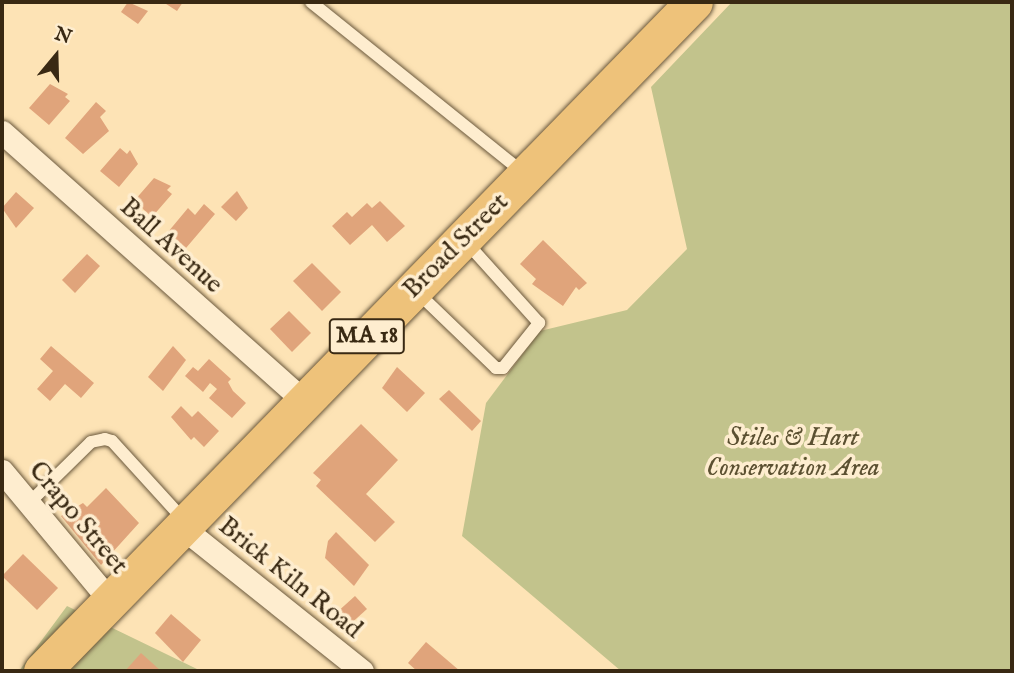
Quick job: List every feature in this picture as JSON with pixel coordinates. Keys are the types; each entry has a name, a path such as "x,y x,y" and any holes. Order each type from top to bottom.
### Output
{"main road":[{"name":"Broad Street","path":"42,671 694,2"}],"street":[{"name":"Ball Avenue","path":"2,132 304,401"},
{"name":"Crapo Street","path":"2,471 111,602"},
{"name":"Brick Kiln Road","path":"185,526 362,671"}],"lane":[{"path":"311,2 527,175"},
{"path":"413,288 496,368 503,368 539,323 463,239"},
{"path":"29,503 92,442 112,440 185,526"}],"green space":[{"name":"Stiles & Hart Conservation Area","path":"732,2 1012,2 1012,671 621,671 462,536 486,403 540,331 627,310 687,249 651,87"},
{"path":"67,606 197,669 209,671 19,671"}],"building":[{"path":"128,2 148,11 138,24 121,12"},
{"path":"163,2 183,2 177,11"},
{"path":"50,84 68,94 65,97 70,101 49,125 29,108"},
{"path":"96,102 106,111 100,117 109,131 83,154 65,138"},
{"path":"120,148 127,154 130,150 138,164 119,187 100,171"},
{"path":"154,178 171,186 167,190 172,194 152,217 134,201"},
{"path":"237,191 248,208 236,221 221,207"},
{"path":"16,192 34,208 16,228 2,208"},
{"path":"380,201 405,226 387,242 372,225 350,245 332,226 347,212 352,217 367,203 372,208"},
{"path":"204,204 215,214 186,248 168,232 188,208 195,215"},
{"path":"543,240 587,283 579,290 576,287 563,306 532,284 536,279 520,264"},
{"path":"87,254 100,266 75,293 62,280"},
{"path":"312,263 341,292 322,311 293,281"},
{"path":"289,311 311,333 292,352 270,329"},
{"path":"51,346 94,383 81,398 65,384 50,401 37,389 53,371 40,359"},
{"path":"173,346 186,360 163,391 148,377"},
{"path":"209,359 231,379 228,382 233,391 246,403 232,418 209,398 217,389 210,383 203,392 185,376 193,367 198,371"},
{"path":"397,367 425,393 407,412 382,388"},
{"path":"449,390 481,421 472,431 439,399"},
{"path":"181,406 192,417 198,411 219,431 204,447 194,437 191,440 171,417"},
{"path":"361,424 398,460 366,494 395,522 375,542 316,486 321,480 313,473"},
{"path":"106,488 139,523 101,565 61,516 83,503 87,507"},
{"path":"336,532 369,565 354,586 325,558 328,541"},
{"path":"23,554 58,588 37,610 2,576"},
{"path":"355,596 367,609 347,627 335,614"},
{"path":"171,614 201,640 183,662 155,633"},
{"path":"426,642 460,671 417,671 408,663"},
{"path":"141,653 160,670 125,671"}]}
